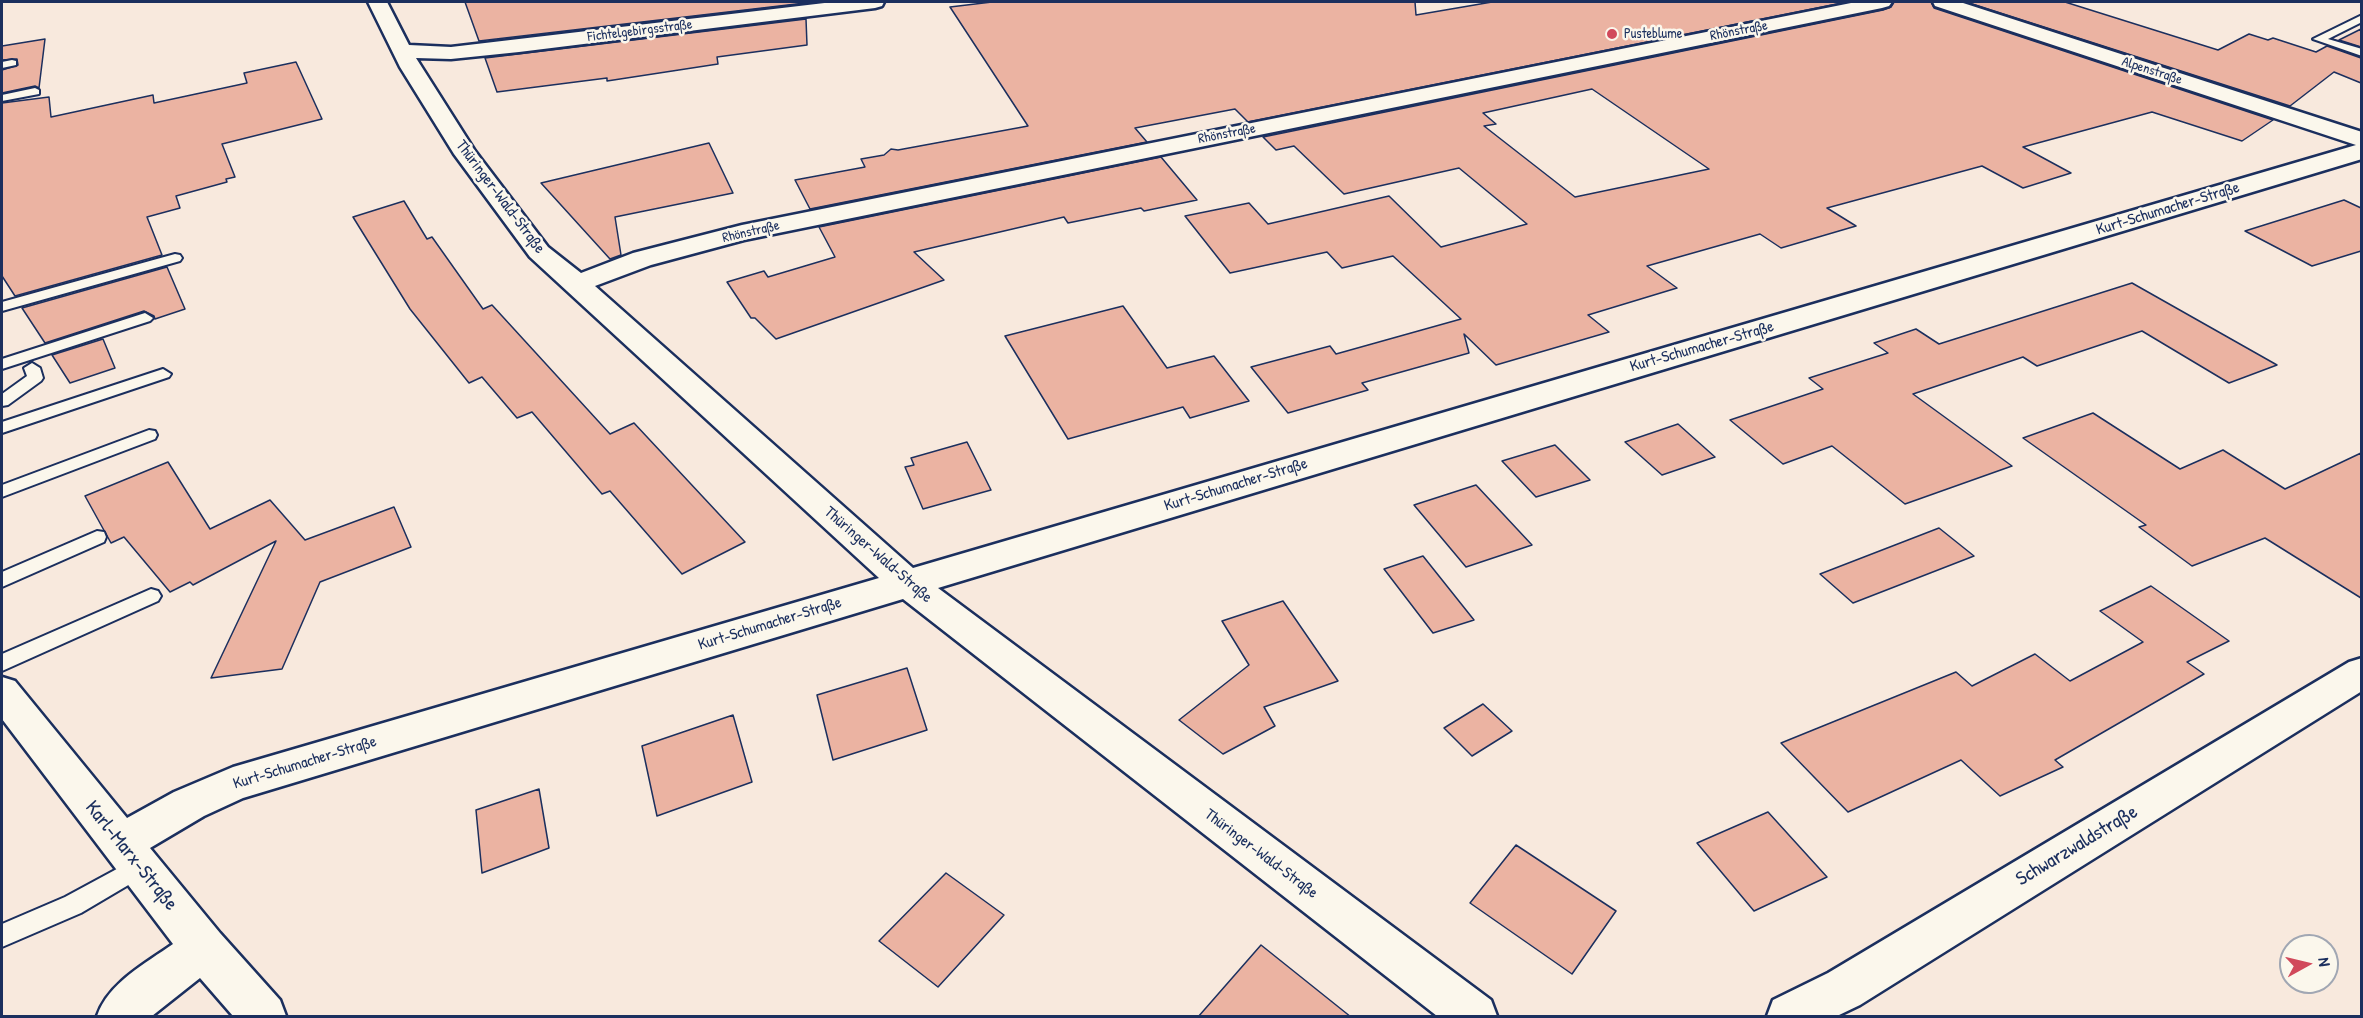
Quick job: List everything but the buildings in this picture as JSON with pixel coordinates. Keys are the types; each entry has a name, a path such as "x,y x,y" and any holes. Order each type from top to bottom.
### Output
{"street":[{"name":"Thüringer-Wald-Straße","path":"378,2 410,66 466,154 539,252 907,583 1474,1017"},
{"name":"Fichtelgebirgsstraße","path":"404,51 451,53 519,46 875,2"},
{"name":"Rhönstraße","path":"577,284 642,260 741,233 1882,2"},
{"name":"Alpenstraße","path":"1942,2 2361,140"},
{"name":"Kurt-Schumacher-Straße","path":"130,855 189,804 233,784 2361,151"},
{"name":"Schwarzwaldstraße","path":"1790,1017 1844,989 2361,672"},
{"name":"Karl-Marx-Straße","path":"2,692 204,948 263,1017"},
{"path":"120,1017 145,991 204,948"}],"lane":[{"path":"2361,18 2318,39 2361,52"},
{"path":"2,99 35,92"},
{"path":"2,308 175,258"},
{"path":"2,364 145,318"},
{"path":"2,401 35,378 32,368"},
{"path":"2,428 163,374"},
{"path":"2,491 149,435"},
{"path":"2,580 97,537"},
{"path":"2,663 151,596"},
{"path":"2,936 73,905 130,855"}],"place":[{"name":"Pusteblume","path":"1612,34"}]}
